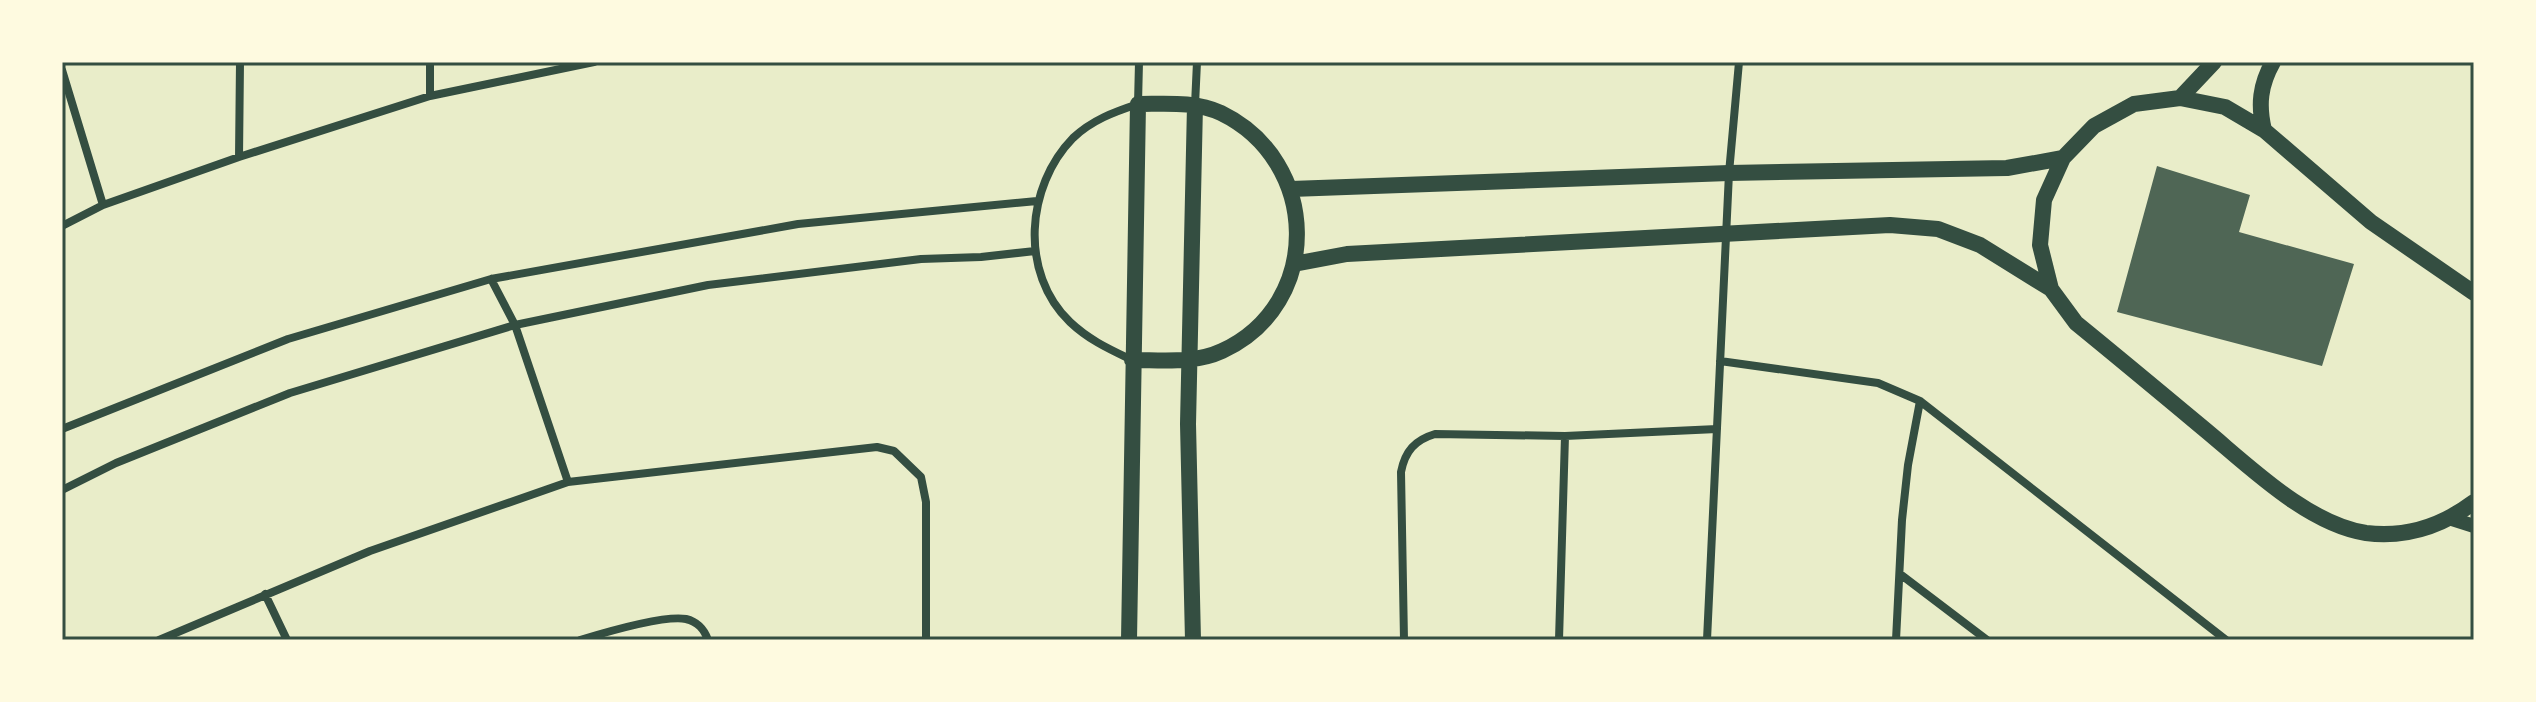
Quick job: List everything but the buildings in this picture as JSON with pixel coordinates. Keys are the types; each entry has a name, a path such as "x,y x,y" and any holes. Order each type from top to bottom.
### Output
{"main road":[{"path":"2180,98 2214,62"},
{"path":"2264,130 2260,112 2261,94 2265,76 2273,62"},
{"path":"2051,289 2040,245 2044,200 2063,158 2094,126 2134,104 2180,98 2225,107 2264,130 2371,222 2474,293"},
{"path":"1129,640 1132,360 1138,104 1195,105 1220,113 1251,131 1275,158 1291,189 1297,214 1298,239 1294,264 1279,300 1255,330 1222,351 1189,361 1132,360"},
{"path":"1193,640 1189,361 1195,105"},
{"path":"1291,189 1729,173 2007,168 2063,158"},
{"path":"1294,264 1347,254 1726,233 1890,225 1938,229 1980,245 2051,289 2076,323 2283,494 2322,518 2365,533 2409,533 2452,519 2474,502"}],"street":[{"path":"239,157 240,62"},
{"path":"430,62 430,96"},
{"path":"62,226 103,205 239,157 430,96 594,62"},
{"path":"1132,360 1097,344 1067,319 1046,288 1035,251 1034,226 1037,201 1051,167 1074,138 1103,116 1138,104 1139,62"},
{"path":"1195,105 1197,62"},
{"path":"1707,640 1729,173 1739,62"},
{"path":"62,70 103,205"},
{"path":"62,429 288,339 491,279 798,224 1037,201"},
{"path":"62,490 116,463 290,393 515,325 708,285 921,259 1035,251"},
{"path":"491,279 515,325 568,482"},
{"path":"1720,361 1878,383 1920,401 2226,640"},
{"path":"1896,640 1902,520 1920,401"},
{"path":"1404,640 1401,472 1406,453 1423,438 1435,434 1565,436 1717,429"},
{"path":"1559,640 1565,436"},
{"path":"159,640 370,551 568,482 877,447 894,451 921,477 926,502 926,640"},
{"path":"2452,519 2474,526"},
{"path":"1900,574 1987,640"},
{"path":"265,594 287,640"},
{"path":"580,640 674,619 687,619 698,624 708,640"}]}
